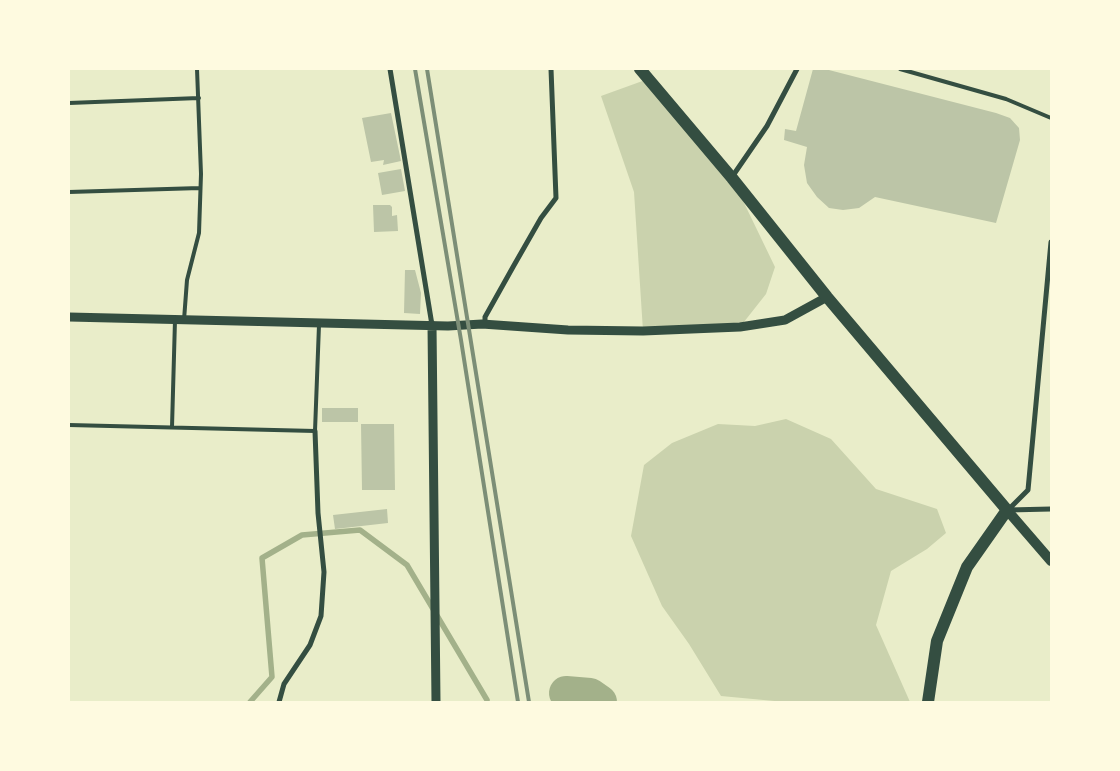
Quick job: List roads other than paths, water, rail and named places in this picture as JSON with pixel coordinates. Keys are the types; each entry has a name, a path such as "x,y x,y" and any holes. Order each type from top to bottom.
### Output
{"main road":[{"path":"640,69 732,178 827,297 1051,561"},
{"path":"928,702 937,640 967,566 1007,510"}],"street":[{"path":"390,69 432,325 436,702"},
{"path":"485,324 485,317 513,267 541,218 556,198 551,69"},
{"path":"732,178 767,126 797,69"},
{"path":"1007,510 1028,490 1051,242"},
{"path":"69,317 432,325 485,324 568,330 643,331 740,327 785,320 827,297"},
{"path":"279,702 284,684 310,645 321,616 324,572 318,513 315,431"},
{"path":"1007,510 1051,509"}],"lane":[{"path":"172,427 180,320 186,280 199,233 198,69"},
{"path":"900,69 1006,99 1051,118"},
{"path":"69,103 199,98"},
{"path":"69,192 200,188"},
{"path":"69,425 315,431 320,322"}],"waterway":[{"path":"250,702 272,677 262,558 302,535 360,530 407,565 487,700"},
{"path":"566,693 590,695 600,702"}],"railway":[{"path":"415,69 461,340 518,702"},
{"path":"427,69 529,702"}]}
